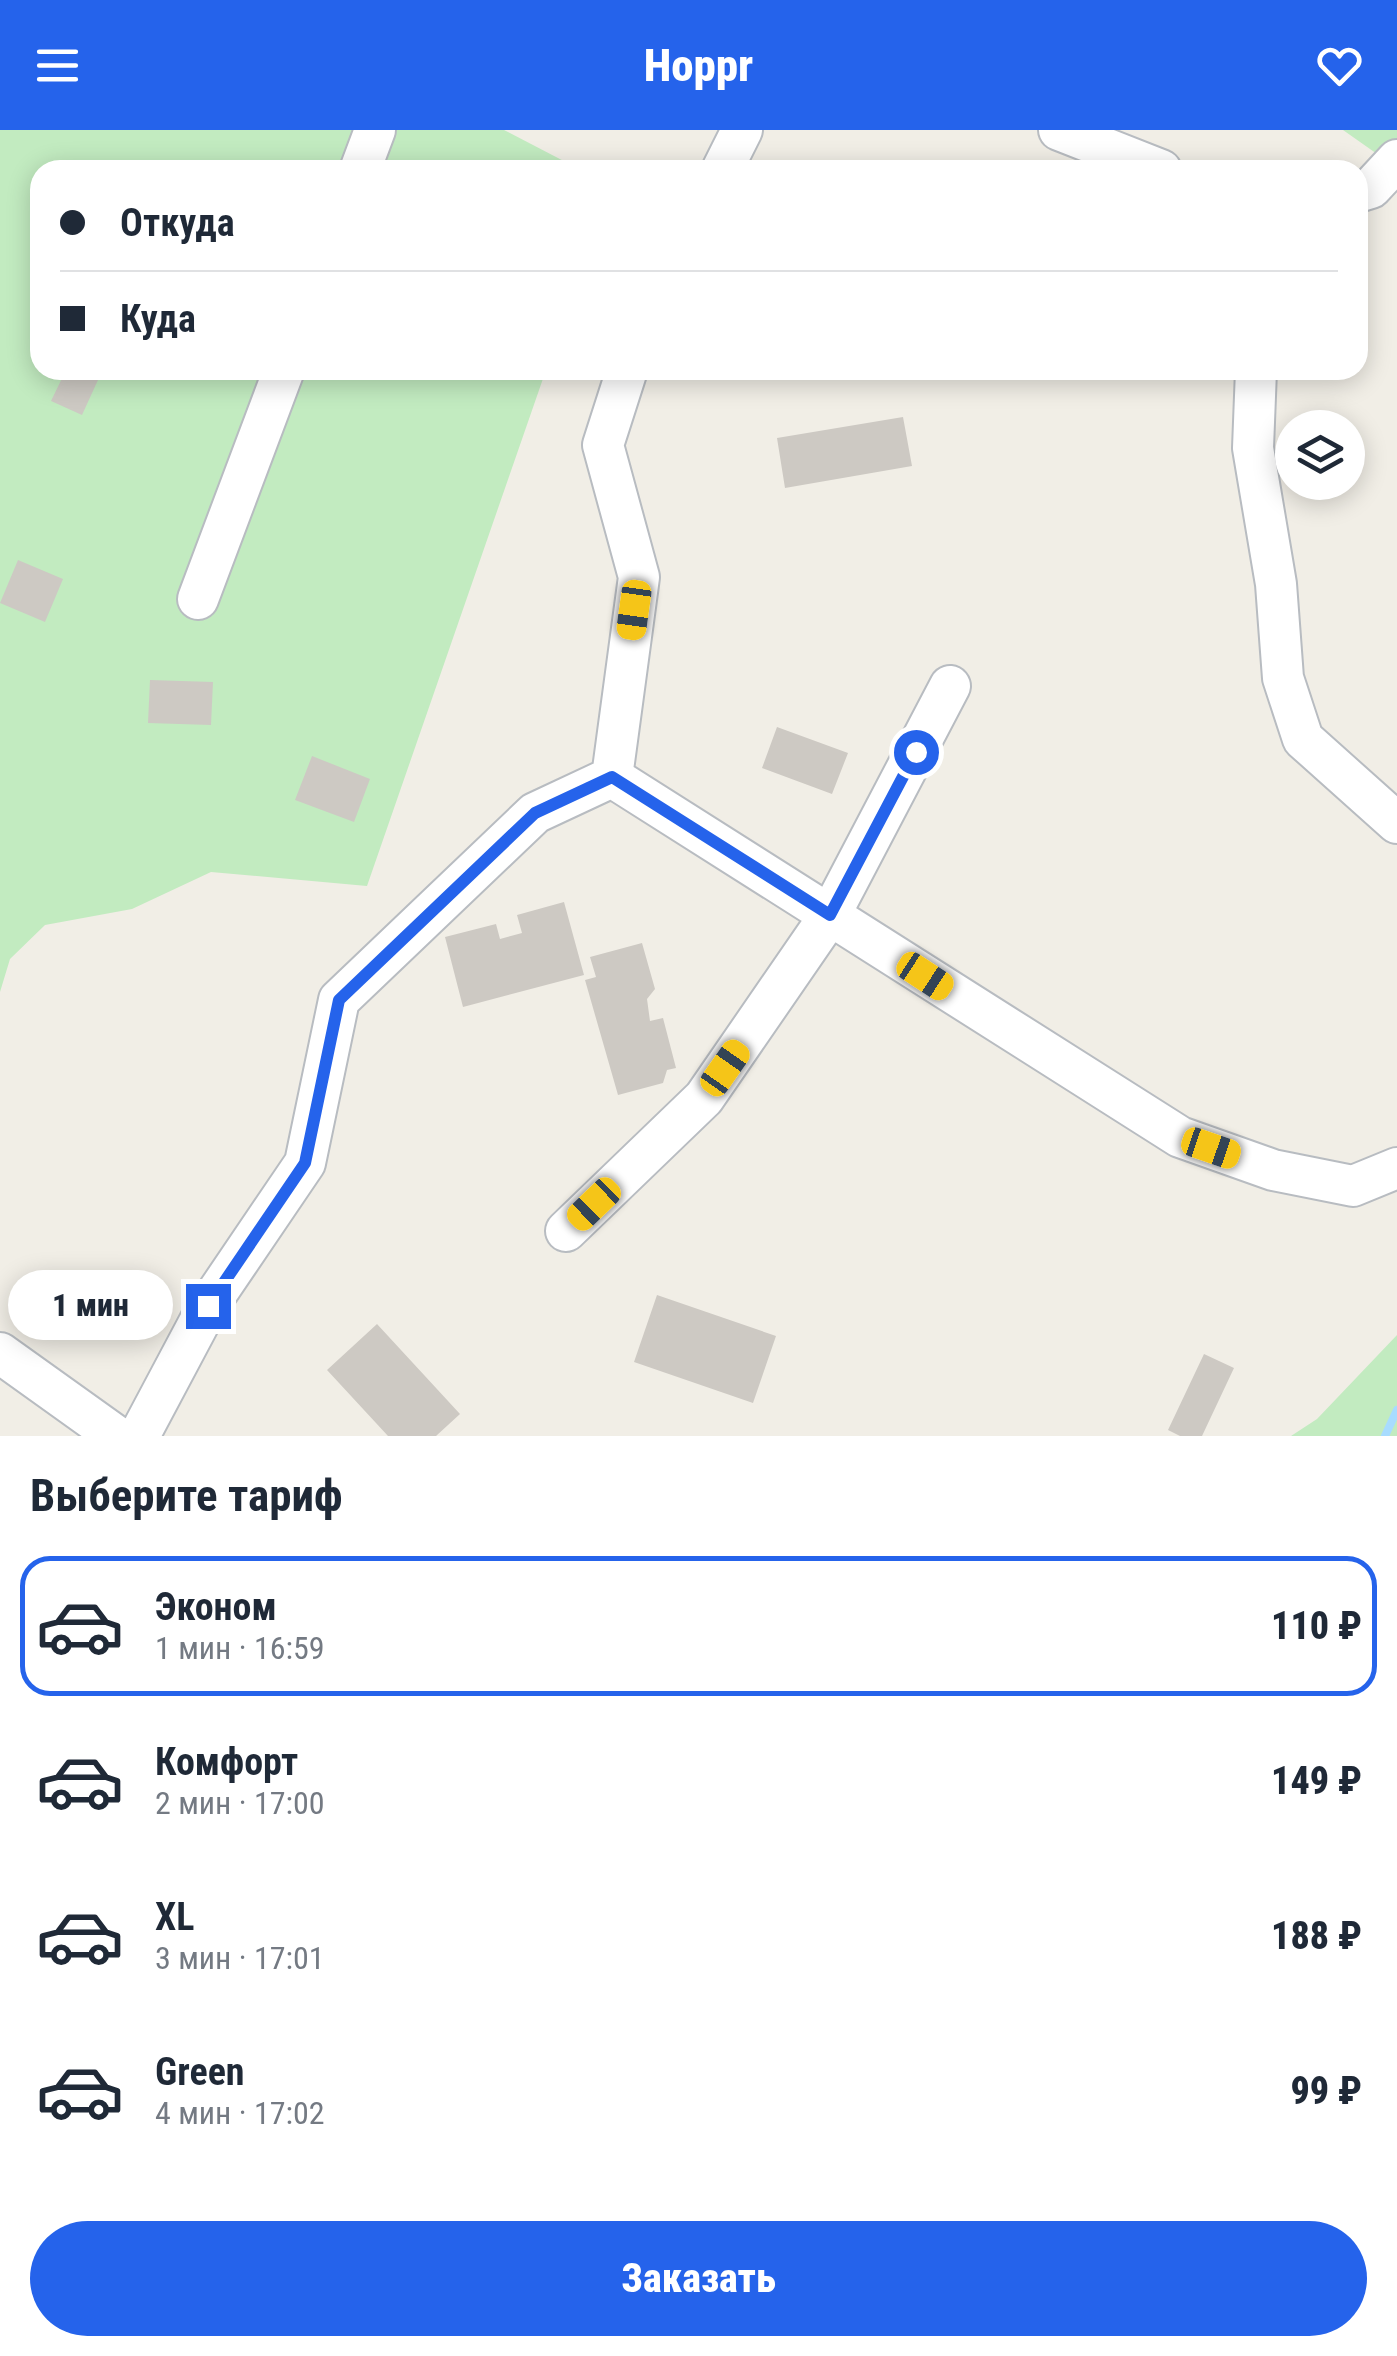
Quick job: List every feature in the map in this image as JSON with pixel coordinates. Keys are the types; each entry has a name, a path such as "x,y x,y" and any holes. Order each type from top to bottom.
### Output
{"lane":[{"path":"364,160 375,130"},
{"path":"727,160 742,130"},
{"path":"1059,130 1136,160"},
{"path":"1368,189 1397,160"},
{"path":"198,599 280,380"},
{"path":"612,777 638,577 603,445 624,380"},
{"path":"1256,380 1254,448 1276,584 1283,678 1303,739 1397,823"},
{"path":"566,1231 704,1098 830,915 950,686"},
{"path":"612,777 1180,1137 1274,1170 1353,1186 1397,1168"},
{"path":"139,1436 208,1306 305,1163 339,1000 535,813 612,777"},
{"path":"0,1354 116,1436"}],"green space":[{"path":"0,130 504,130 562,160 30,160 30,380 543,380 367,886 211,872 132,909 45,925 10,959 0,992"},
{"path":"1343,130 1397,130 1397,168"},
{"path":"1397,1335 1397,1436 1291,1436 1317,1419"}],"building":[{"path":"61,380 98,380 82,415 51,401"},
{"path":"903,417 912,466 785,488 777,438"},
{"path":"18,560 63,579 45,622 0,603"},
{"path":"150,680 213,682 211,725 148,723"},
{"path":"777,727 848,753 832,794 762,768"},
{"path":"312,756 370,779 354,822 295,800"},
{"path":"564,902 584,975 463,1007 445,937 496,924 500,939 522,933 517,915"},
{"path":"642,943 655,989 647,999 650,1021 663,1018 676,1068 667,1070 663,1083 618,1095 585,980 596,977 590,957"},
{"path":"657,1295 776,1336 753,1403 634,1362"},
{"path":"377,1324 460,1414 436,1436 388,1436 327,1370"},
{"path":"1204,1354 1234,1368 1202,1436 1180,1436 1168,1430"}],"waterway":[{"path":"1385,1436 1397,1410"}],"route":[{"path":"208,1306 305,1163 339,1000 535,813 612,777 830,915 916,752"}]}
